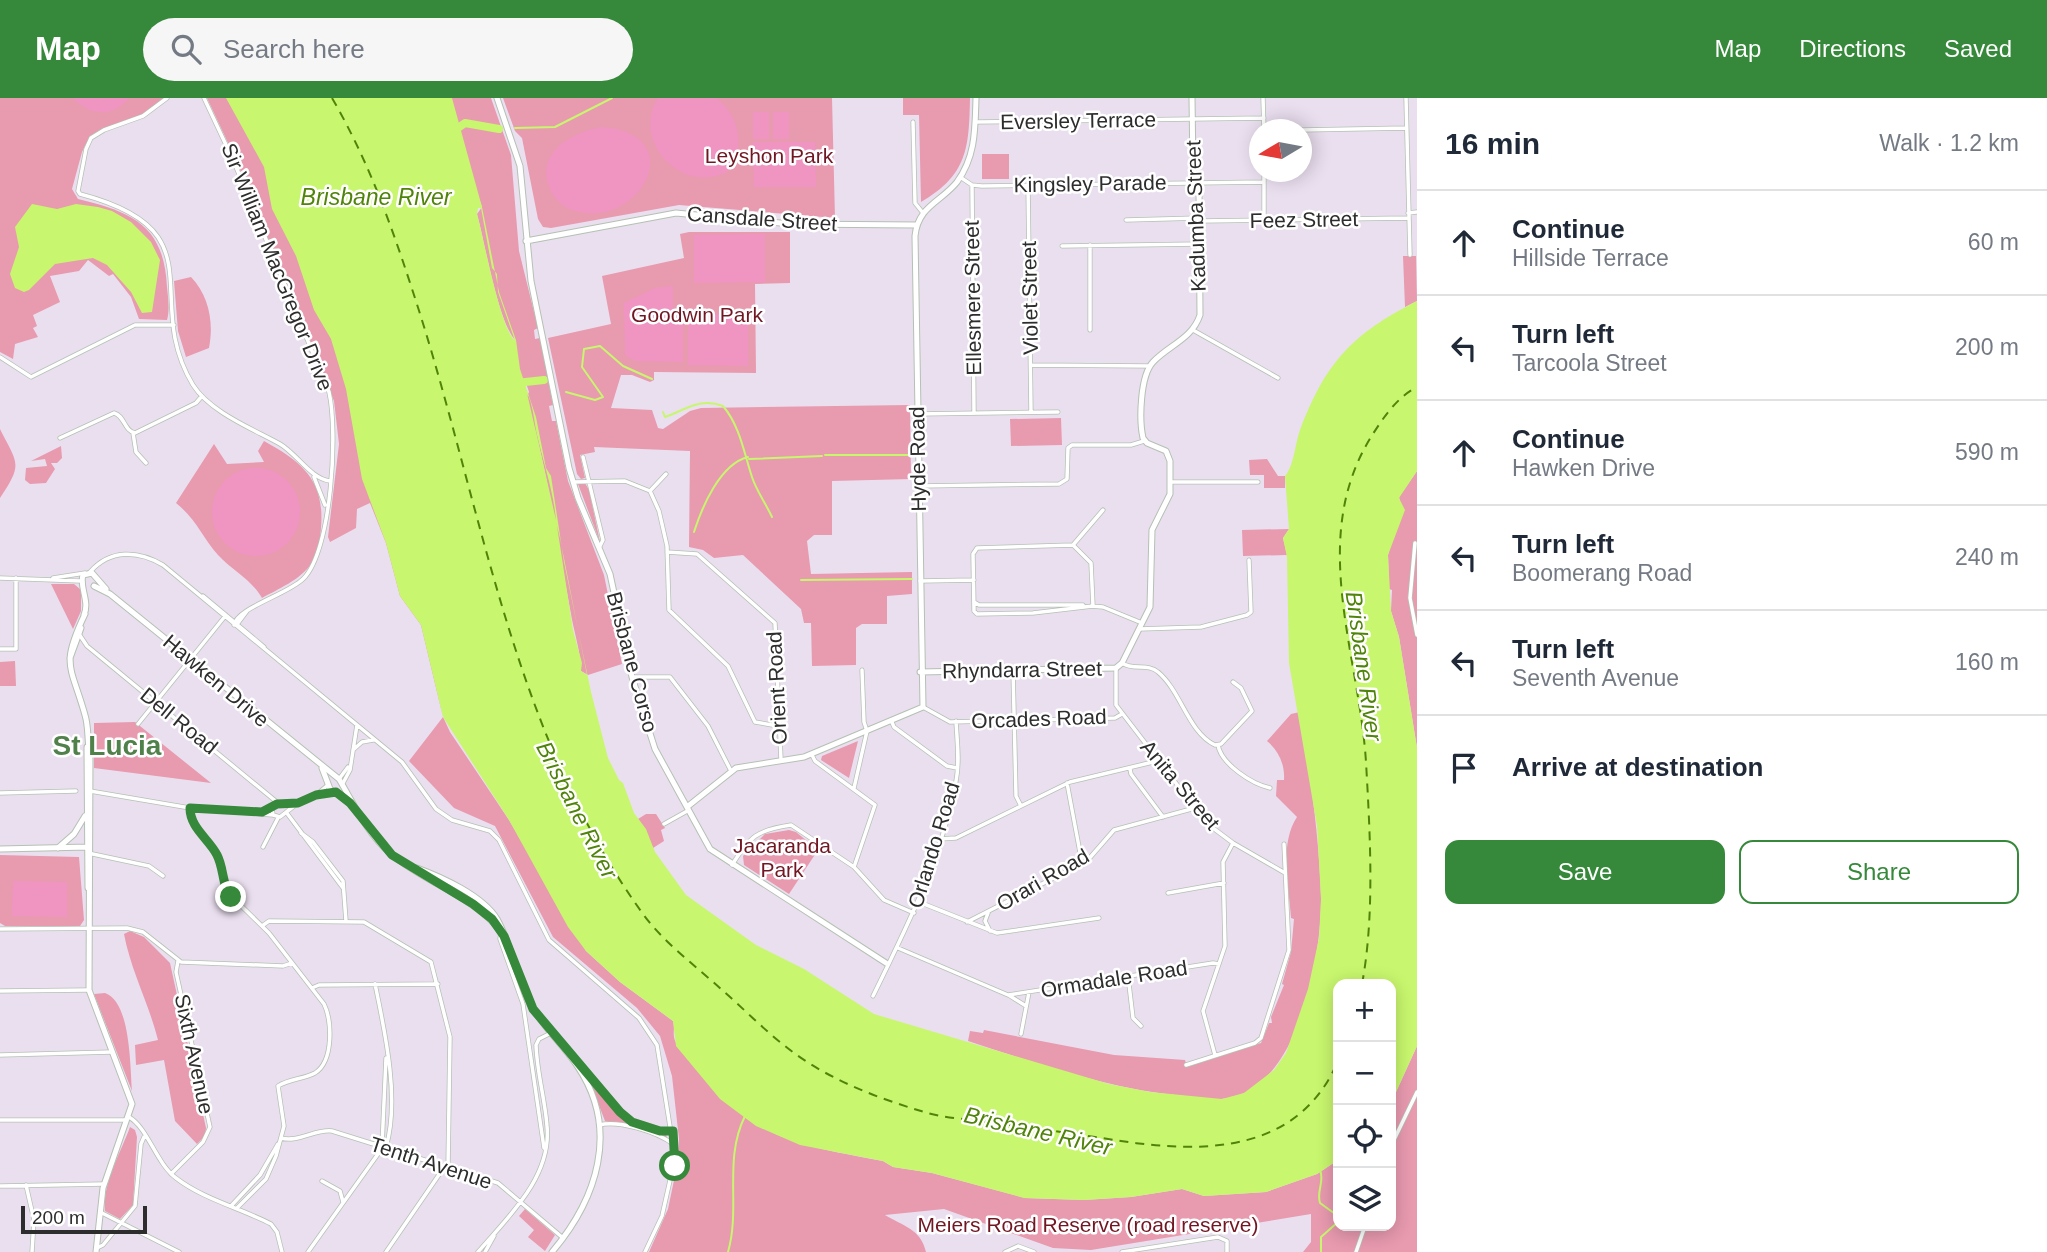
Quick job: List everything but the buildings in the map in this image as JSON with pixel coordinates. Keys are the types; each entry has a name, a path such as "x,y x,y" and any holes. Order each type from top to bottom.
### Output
{"street":[{"path":"167,98 143,116 104,130 91,138 83,160 80,194 123,207 143,219 155,232 169,266 174,325 183,363 202,396 288,449 313,474 330,481"},
{"name":"Sir William MacGregor Drive","path":"204,98 234,162 328,392 335,429 322,546 307,576 292,588 247,611 235,623"},
{"name":"Brisbane Corso","path":"497,98 520,166 526,241 573,482 610,574 632,677 655,748 710,849 886,963"},
{"name":"Hyde Road","path":"923,707 920,672 917,225 928,205 960,177 972,153 976,98"},
{"name":"Kadumba Street","path":"1192,98 1193,169 1197,183 1200,244 1200,315 1193,330"},
{"path":"1263,98 1264,118"},
{"path":"1406,98 1409,255"},
{"name":"Eversley Terrace","path":"976,122 1264,118"},
{"path":"913,122 915,203 923,213"},
{"path":"1312,130 1406,128"},
{"path":"960,177 972,185"},
{"path":"1264,182 1264,221"},
{"name":"Kingsley Parade","path":"972,185 1264,182"},
{"name":"Ellesmere Street","path":"972,185 974,412"},
{"name":"Violet Street","path":"1028,185 1031,412"},
{"name":"Cansdale Street","path":"526,241 676,212 791,224 917,225"},
{"name":"Feez Street","path":"1126,220 1264,221 1408,216 1417,212"},
{"path":"1062,246 1200,244"},
{"path":"1090,245 1090,330"},
{"path":"0,357 31,377 135,325 174,325"},
{"path":"1144,441 1142,395 1150,366 1193,330 1278,378"},
{"path":"1031,365 1150,366"},
{"path":"133,433 196,403 202,396"},
{"path":"917,414 1058,412"},
{"path":"60,438 114,413 120,415 133,433 136,452 146,463"},
{"path":"918,486 1059,484 1067,479 1068,448 1072,445 1131,445 1144,441 1168,453 1170,497 1152,530 1150,607 1122,663 1133,669 1150,668 1159,672 1188,716 1211,743 1218,744"},
{"name":"Brisbane Corso","path":"583,457 603,540 599,548"},
{"path":"313,474 326,507"},
{"path":"650,491 666,474"},
{"path":"573,482 625,481 650,491 659,511 667,552 666,602 669,610 728,666 755,722 778,726"},
{"path":"1170,482 1258,482"},
{"path":"1073,545 1103,510"},
{"path":"1415,543 1410,598 1417,635"},
{"path":"1073,545 1091,563 1093,606 1033,613 977,614 973,609 973,554 979,547 1073,545"},
{"name":"Orient Road","path":"667,552 690,552 703,558 775,623 781,760"},
{"path":"68,661 85,614 90,580 100,565 122,554 145,556 163,565 411,770 436,810 452,820 481,827 496,836 549,940 646,1024 657,1045 673,1131 674,1171 657,1230 645,1252"},
{"path":"974,602 979,605 1093,606 1141,626 1201,627 1251,612 1249,561"},
{"path":"0,578 90,580"},
{"path":"0,649 16,649 16,578"},
{"path":"52,578 90,580"},
{"name":"Hawken Drive","path":"90,580 340,782 350,803"},
{"path":"919,581 974,580"},
{"path":"85,614 69,651 68,661 70,674 85,712 88,744 89,990 131,1100 129,1119 104,1184 96,1250"},
{"path":"138,724 225,616"},
{"name":"Dell Road","path":"79,634 87,646 271,796 277,805"},
{"path":"74,650 81,645 87,646"},
{"name":"Rhyndarra Street","path":"920,672 1116,668 1122,663"},
{"name":"Anita Street","path":"1116,668 1116,705 1209,825 1233,843 1285,873"},
{"path":"854,788 867,731 862,670"},
{"path":"1013,670 1016,796 1021,806"},
{"path":"632,677 670,677 708,726 730,771"},
{"path":"1218,744 1252,711 1241,688 1233,682"},
{"path":"664,824 688,809 730,771 811,755 923,707 930,708 947,721 956,721"},
{"name":"Orcades Road","path":"956,721 1115,718 1122,714"},
{"path":"891,720 894,727 947,766 957,768"},
{"name":"Orlando Road","path":"873,996 886,963 898,948 914,913 939,839 957,768 956,721"},
{"path":"277,816 340,782 350,764 357,725"},
{"path":"352,750 362,741 375,740"},
{"path":"88,744 85,814 88,850"},
{"path":"1218,744 1220,755 1259,786 1270,788"},
{"path":"811,755 815,761 873,801 875,810 854,867"},
{"path":"939,839 956,838 1066,783 1157,761"},
{"name":"Hawken Drive","path":"322,768 331,787 350,803 386,849 476,906 502,931 529,1002 576,1063 593,1094 599,1125 600,1157 592,1190 564,1238 552,1252"},
{"path":"1130,769 1163,817"},
{"path":"331,787 340,782"},
{"path":"1066,783 1082,863"},
{"path":"0,793 76,791"},
{"path":"90,791 190,808 262,812 277,816 296,827"},
{"path":"262,812 277,805 298,803"},
{"path":"277,805 286,811 296,827 314,843 337,873 345,892 346,921"},
{"path":"262,847 277,816 277,805"},
{"path":"190,808 192,820 218,858 227,892 262,926 326,1008 330,1043 318,1070 278,1086 284,1126 268,1177 237,1208"},
{"name":"Orari Road","path":"967,922 1082,863 1114,831 1195,808"},
{"path":"58,848 74,834 85,814"},
{"path":"732,865 745,844 760,831 791,825 854,867 878,895 914,913"},
{"path":"1216,1055 1203,1014 1226,941 1223,862 1233,843"},
{"path":"1186,1065 1259,1041 1264,1030 1289,950 1284,844"},
{"path":"0,849 88,850 149,866 163,876"},
{"path":"1168,893 1224,883"},
{"path":"918,902 997,933 1098,918"},
{"path":"989,911 985,922 990,931"},
{"path":"262,926 269,921 365,922 428,959 434,966 450,1038 447,1167 386,1252"},
{"path":"0,929 138,930 178,961 280,966 292,962"},
{"path":"502,931 500,938 523,1004 544,1150"},
{"name":"Ormadale Road","path":"898,948 1009,995 1026,1006"},
{"name":"Sixth Avenue","path":"171,1174 203,1142 210,1127 176,972 178,961"},
{"name":"Ormadale Road","path":"1009,995 1213,962 1219,964"},
{"path":"1128,976 1133,1018 1141,1026"},
{"path":"308,1252 384,1147 386,1056 375,984"},
{"path":"312,988 319,985 438,984"},
{"path":"0,991 89,990"},
{"path":"1021,1034 1029,992"},
{"path":"478,1252 521,1202 537,1177 548,1128 536,1045 539,1039 551,1033"},
{"path":"0,1055 105,1054 114,1051"},
{"path":"576,1063 629,1120 660,1131 673,1131"},
{"path":"1396,1136 1417,1092"},
{"path":"0,1120 129,1119 137,1123 171,1174 274,1227 282,1252"},
{"path":"599,1125 619,1125 674,1143"},
{"name":"Tenth Avenue","path":"280,1140 327,1130 497,1183 564,1238"},
{"path":"96,1250 135,1206 144,1137"},
{"path":"231,1206 261,1174 280,1140"},
{"path":"321,1181 340,1191 353,1189"},
{"path":"0,1186 104,1184"},
{"path":"26,1185 34,1220 32,1252"},
{"path":"340,1191 343,1203"},
{"path":"100,1212 179,1252"},
{"path":"485,1252 496,1231"},
{"path":"1356,1252 1363,1231"},
{"path":"1122,1252 1219,1237 1227,1241 1227,1252"},
{"path":"1005,1252 1018,1246 1034,1252"}],"green space":[{"path":"0,98 165,98 141,115 90,136 82,152 72,189 78,199 129,216 152,235 165,266 167,320 139,319 131,297 113,274 109,276 88,260 79,271 50,276 60,302 33,315 37,326 33,328 38,337 15,344 13,359 0,352"},
{"path":"73,98 129,98 116,109 101,112 87,108"},
{"path":"207,98 256,98 419,608 443,717 421,625 400,596 386,543 370,503 357,509 356,528 330,542 328,537 339,444 334,401 236,160"},
{"path":"444,98 491,98 511,155 519,251 538,328 534,330 535,339 540,338 553,405 549,406 552,421 556,421 568,481 604,575 622,664 588,675 581,671 546,478 526,398 529,392 525,380 519,380 512,342 516,341 503,318 477,214 482,207"},
{"name":"Leyshon Park","path":"503,98 832,98 835,218 679,205 551,228 543,227 538,219 522,138 515,131"},
{"path":"658,98 717,98 725,106 738,133 737,153 727,172 709,177 693,176 677,170 665,159 656,146 651,131 651,114"},
{"path":"903,98 970,98 969,131 963,158 948,181 921,202 919,115 903,115"},
{"path":"753,112 769,112 769,139 753,139"},
{"path":"773,112 789,112 789,139 773,139"},
{"path":"602,127 630,134 645,146 650,163 646,180 634,196 616,208 594,213 570,209 560,203 550,190 546,174 548,163 560,145 569,139"},
{"path":"753,142 815,142 816,187 754,187"},
{"path":"982,154 1009,154 1009,179 982,179"},
{"name":"Goodwin Park","path":"790,232 790,283 755,284 756,373 654,372 654,380 650,382 632,375 621,375 611,408 652,410 658,428 663,429 690,411 701,408 910,405 911,479 832,481 832,535 814,535 807,541 811,574 912,572 912,594 887,596 887,624 862,624 856,628 856,665 812,666 811,623 804,623 801,609 743,555 714,558 703,550 689,547 690,451 594,447 595,452 580,455 585,478 581,479 577,474 548,338 611,324 602,276 684,258 680,234"},
{"path":"765,234 765,282 694,283 694,235"},
{"path":"1403,256 1416,256 1417,301 1405,307"},
{"path":"191,277 202,292 209,310 210,338 209,348 186,357 178,331 174,281"},
{"path":"673,286 673,314 683,315 683,362 636,361 625,355 624,303 655,288"},
{"name":"Goodwin Park","path":"688,314 748,315 748,366 688,365"},
{"path":"1061,418 1062,445 1011,446 1010,419"},
{"path":"0,429 14,457 15,470 0,498"},
{"path":"264,441 290,457 308,474 319,497 321,528 315,556 306,570 282,588 262,598 253,586 218,555 176,503 214,444 227,464 264,462 258,451"},
{"path":"61,446 62,458 57,463 51,463 55,469 46,483 30,484 25,480 26,468 47,466 45,459 31,461"},
{"path":"1267,459 1278,476 1285,476 1285,488 1264,488 1264,475 1250,475 1249,460"},
{"path":"256,468 273,471 287,481 297,495 300,512 297,529 287,543 273,553 256,556 239,553 225,543 215,529 212,512 215,495 225,481 239,471"},
{"path":"1417,471 1417,748 1399,637 1391,611 1392,590 1389,589 1388,555 1401,506 1399,497"},
{"path":"585,483 589,490 600,542 578,484"},
{"path":"1289,529 1283,538 1287,555 1243,556 1242,530"},
{"path":"51,584 74,584 81,590 81,611 73,629"},
{"path":"15,661 16,686 0,686 0,662"},
{"path":"1300,712 1316,827 1320,922 1310,986 1300,1018 1287,1049 1269,1074 1247,1092 1221,1099 1156,1093 1101,1082 968,1041 970,1031 983,1033 984,1030 1114,1055 1185,1060 1187,1067 1261,1043 1269,1023 1272,1023 1271,1017 1284,985 1282,984 1291,952 1294,919 1291,918 1287,852 1291,828 1297,817 1276,796 1277,780 1284,780 1283,769 1278,754 1267,741 1291,714"},
{"name":"Meiers Road Reserve (road reserve)","path":"443,717 450,732 509,820 586,951 620,982 673,1021 675,1041 718,1092 738,1111 779,1135 825,1150 883,1161 893,1167 932,1173 1025,1198 1084,1200 1131,1197 1182,1189 1204,1196 1266,1192 1317,1174 1333,1163 1333,1231 1396,1231 1396,1092 1417,1046 1417,1252 1303,1252 1311,1242 1311,1214 1091,1250 1053,1248 944,1209 885,1215 916,1233 926,1252 649,1252 668,1209 678,1161 679,1139 672,1076 660,1036 637,1008 553,937 495,826 454,808 409,761"},
{"path":"135,722 211,783 94,768 94,723"},
{"path":"858,741 849,778 821,760 822,756"},
{"path":"646,814 656,814 665,828 661,830 664,841 653,848 638,819"},
{"name":"Jacaranda Park","path":"789,830 796,832 818,850 789,894 744,865 743,856 765,834"},
{"path":"0,855 79,857 84,920 80,926 5,926 0,923"},
{"path":"13,881 67,882 67,917 12,916"},
{"path":"130,931 144,937 170,963 206,1128 205,1136 197,1144 175,1121 164,1060 136,1065 135,1045 158,1040 127,948 124,934"},
{"path":"105,993 114,999 120,1009 128,1036 132,1091 94,994"},
{"path":"588,1077 624,1120 666,1134 667,1138 605,1121"},
{"path":"130,1127 135,1130 137,1137 133,1205 120,1219 105,1211 106,1190"},
{"path":"525,1209 555,1235 545,1251 528,1237 534,1230 519,1216"}],"water":[{"name":"Brisbane River","path":"226,98 452,98 482,207 495,271 492,268 481,208 478,208 477,214 493,282 509,333 515,341 498,285 516,340 520,369 536,417 546,468 551,476 573,630 582,663 581,671 587,675 578,631 608,758 623,783 634,813 646,829 655,852 686,895 756,945 804,969 874,1014 1109,1084 1150,1092 1222,1099 1244,1093 1274,1070 1286,1053 1308,989 1319,938 1321,899 1317,826 1289,663 1287,557 1283,538 1289,529 1285,476 1310,406 1331,368 1358,338 1417,301 1417,471 1399,498 1405,510 1388,555 1391,611 1399,637 1417,748 1417,1046 1396,1092 1396,979 1333,979 1333,1163 1317,1174 1266,1192 1204,1196 1182,1189 1131,1197 1084,1200 1024,1198 932,1173 893,1167 883,1161 800,1145 756,1126 720,1099 676,1046 673,1021 620,982 586,951 568,927 509,820 443,717 421,625 400,596 386,543 362,479 346,389 331,339 314,310 296,256 272,209 264,167","holes":["527,393 551,487 556,520"]},
{"path":"32,204 57,209 76,204 98,207 112,211 131,222 151,242 160,260 152,312 142,313 131,292 107,265 93,258 55,264 29,290 24,292 15,288 10,274 19,247 15,227"}],"waterway":[{"path":"515,128 555,127 612,98"},
{"path":"458,128 465,123 499,129"},
{"path":"566,392 595,400 603,397 582,367 584,349 600,346 623,366 652,379"},
{"path":"516,383 544,380"},
{"path":"663,412 665,417 700,404 723,406 738,431 754,482 772,517"},
{"path":"825,455 911,455"},
{"path":"749,459 822,456"},
{"path":"694,532 707,499 721,477 738,461 748,457"},
{"path":"801,580 912,579"},
{"path":"728,1252 732,1235 735,1149 745,1116"},
{"path":"1320,1170 1320,1203 1333,1212"},
{"path":"1321,1252 1321,1237 1333,1226"}],"ferry route":[{"path":"332,98 368,169 405,267 437,371 504,613 530,692 561,769 598,843 643,914 670,944 800,1057 850,1085 885,1099 946,1117 1153,1145 1217,1145 1247,1140 1275,1130 1300,1114 1321,1091 1333,1070"},
{"path":"1363,979 1369,930 1369,817 1362,721 1342,596 1340,556 1343,515 1352,476 1371,437 1397,402 1417,387"}],"district":[{"name":"St Lucia","path":"107,745"}],"route":[{"path":"231,897 226,890 218,858 196,828 190,808 262,812 277,804 298,803 331,790 336,792 350,803 392,855 473,904 492,919 502,931 525,993 537,1015 624,1116 632,1122 660,1131 673,1131 675,1166"}]}
